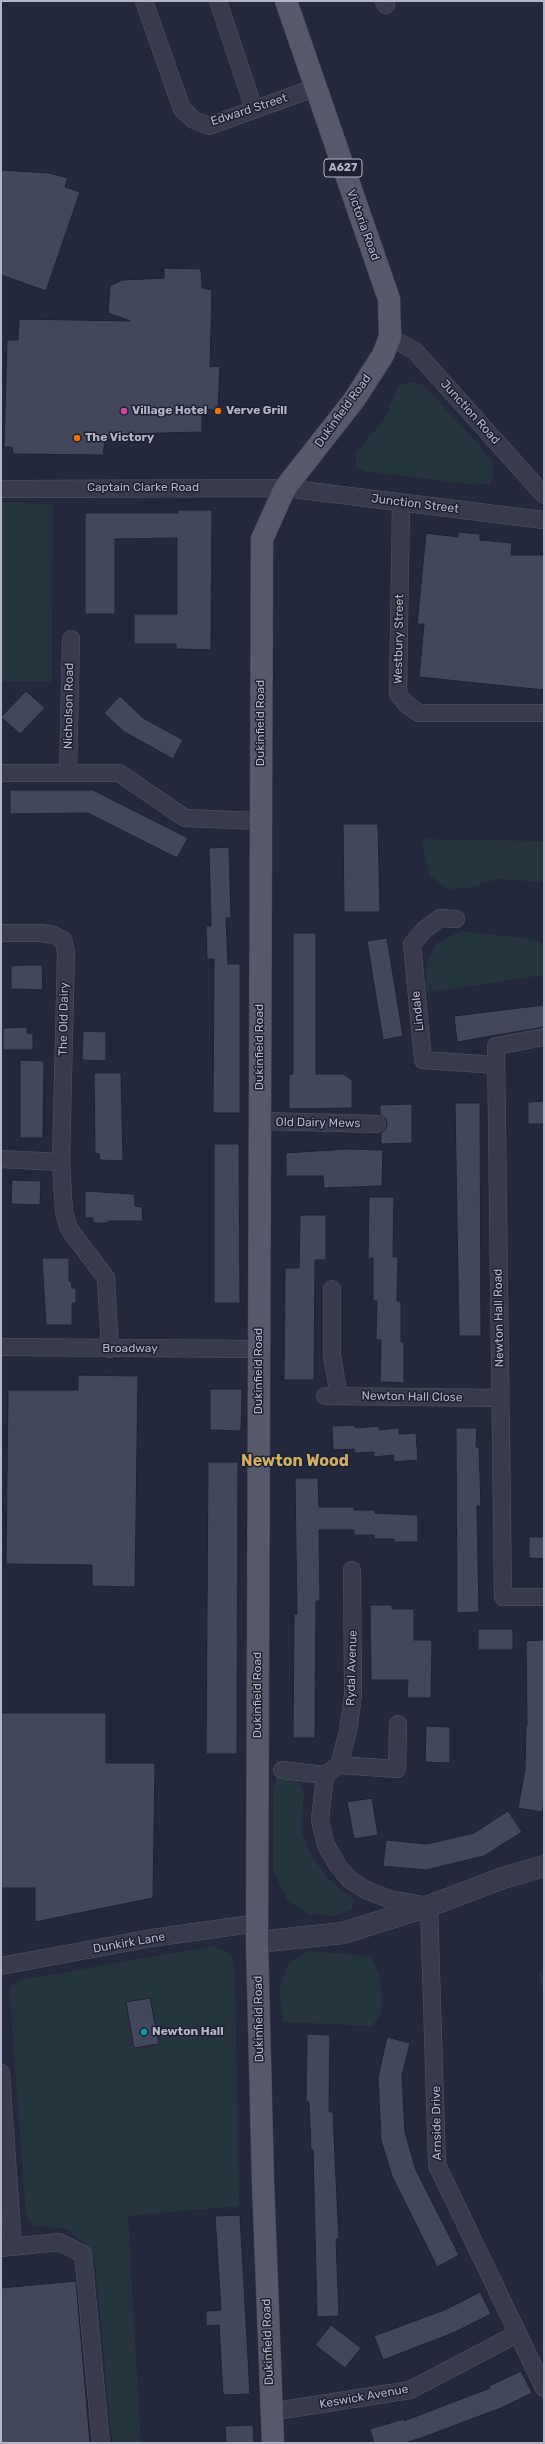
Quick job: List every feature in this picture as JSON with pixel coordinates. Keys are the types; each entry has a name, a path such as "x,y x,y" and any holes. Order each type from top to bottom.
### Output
{"main road":[{"name":"Victoria Road","path":"286,1 314,88 389,299 390,337"},
{"name":"Dukinfield Road","path":"273,2443 270,2412 257,1933 262,539 285,488 354,400 383,355 390,337"}],"street":[{"name":"Edward Street","path":"144,1 182,109 194,120 209,126 314,88"},
{"path":"218,1 254,109"},
{"name":"Junction Road","path":"390,337 415,351 544,495"},
{"name":"Captain Clarke Road","path":"1,488 285,488"},
{"name":"Junction Street","path":"285,488 544,520"},
{"name":"Westbury Street","path":"401,502 398,694 406,704 419,713 544,713"},
{"name":"Nicholson Road","path":"68,773 71,639"},
{"path":"1,773 119,773 185,818 261,821"},
{"name":"Lindale","path":"456,920 440,918 424,930 412,944 423,1060 496,1066"},
{"name":"The Old Dairy","path":"1,933 41,932 54,935 63,940 66,952 61,1162 64,1212 69,1229 106,1278 110,1349"},
{"name":"Newton Hall Road","path":"544,1037 496,1046 503,1597 544,1597"},
{"name":"Old Dairy Mews","path":"260,1121 377,1124"},
{"path":"1,1159 61,1162"},
{"name":"Newton Hall Close","path":"332,1289 332,1396 500,1398"},
{"name":"Broadway","path":"1,1347 259,1349"},
{"name":"Rydal Avenue","path":"352,1570 353,1695 348,1731 332,1770 320,1820 326,1845 338,1866 350,1880 366,1890 389,1899 429,1906"},
{"path":"282,1770 398,1769 398,1724"},
{"path":"257,1933 343,1932 429,1906 503,1878 544,1866"},
{"name":"Arnside Drive","path":"429,1906 437,2165 544,2388"},
{"name":"Dunkirk Lane","path":"1,1966 152,1938 257,1933"},
{"path":"1,2073 7,2247 59,2242 83,2254 101,2443"},
{"name":"Keswick Avenue","path":"270,2412 410,2390 517,2334"}],"shaded area":[{"path":"410,382 424,385 492,460 494,474 490,484 476,485 364,471 356,466 356,452 384,420 399,385"},
{"path":"1,502 53,504 52,682 1,681"},
{"path":"421,839 544,841 544,882 497,879 469,888 449,889 430,876"},
{"path":"461,931 523,938 544,944 544,975 425,993 427,962 437,943"},
{"path":"278,1774 297,1779 304,1793 301,1829 308,1850 328,1879 354,1899 352,1910 333,1916 309,1914 287,1900 273,1870 273,1790"},
{"path":"212,1946 231,1954 235,1970 239,2206 128,2216 141,2443 112,2443 95,2263 87,2246 68,2229 34,2226 26,2216 9,1988 20,1980"},
{"path":"308,1951 371,1956 381,1981 382,2012 372,2026 283,2022 279,1990 287,1965"},
{"path":"544,1972 544,1992 538,1973"}],"building":[{"path":"1,170 49,173 68,178 65,187 80,192 46,291 1,275"},
{"path":"164,268 201,269 202,288 212,290 210,367 220,366 218,411 202,408 202,432 125,434 105,440 103,455 13,454 12,447 4,447 7,340 18,340 19,319 130,321 108,313 110,286 122,280 164,278"},
{"path":"178,510 212,510 211,650 176,649 176,644 134,644 134,614 177,614 177,538 115,539 115,614 85,614 85,513 178,513"},
{"path":"458,532 480,534 480,540 512,543 511,555 544,555 544,690 419,677 424,624 417,624 426,533 458,537"},
{"path":"26,691 45,708 20,734 1,717"},
{"path":"120,696 143,718 183,740 173,759 123,731 104,713"},
{"path":"10,790 93,790 188,838 177,858 88,813 10,814"},
{"path":"343,824 378,824 380,912 344,912"},
{"path":"229,847 231,918 226,918 228,964 240,964 240,1113 213,1113 214,959 207,959 206,926 211,926 209,848"},
{"path":"293,933 316,933 316,1074 343,1074 352,1080 352,1108 289,1109 289,1074 293,1074"},
{"path":"387,938 403,1036 383,1040 367,941"},
{"path":"42,965 43,990 11,989 11,966"},
{"path":"544,1005 544,1027 457,1042 454,1016"},
{"path":"27,1027 27,1033 33,1034 33,1050 3,1050 3,1028"},
{"path":"83,1031 106,1032 106,1061 82,1060"},
{"path":"20,1060 44,1061 43,1138 20,1138"},
{"path":"94,1073 121,1073 123,1161 100,1160 99,1154 95,1153"},
{"path":"544,1101 544,1124 528,1124 528,1102"},
{"path":"455,1103 480,1103 481,1336 459,1336"},
{"path":"412,1104 412,1143 381,1144 381,1133 385,1130 387,1124 386,1119 380,1115 380,1105"},
{"path":"214,1144 239,1144 240,1303 214,1303"},
{"path":"347,1149 383,1150 382,1186 324,1188 323,1176 286,1176 286,1153"},
{"path":"12,1180 41,1181 40,1205 11,1204"},
{"path":"85,1191 134,1194 135,1206 142,1207 143,1221 108,1221 108,1223 93,1223 93,1218 85,1218"},
{"path":"369,1197 394,1197 393,1257 398,1257 397,1301 401,1301 401,1342 404,1342 404,1383 380,1382 381,1340 376,1340 377,1301 373,1301 373,1258 368,1259"},
{"path":"300,1215 326,1215 326,1260 315,1260 314,1380 284,1380 285,1268 299,1268"},
{"path":"42,1258 69,1258 69,1281 71,1281 72,1288 76,1288 76,1303 72,1303 72,1325 46,1325"},
{"path":"78,1375 138,1376 135,1587 92,1586 92,1565 6,1564 8,1390 78,1390"},
{"path":"210,1389 242,1389 241,1431 210,1430"},
{"path":"353,1425 356,1428 379,1426 379,1430 399,1428 399,1434 416,1433 418,1460 393,1462 394,1455 374,1457 374,1452 354,1453 354,1449 333,1450 332,1426"},
{"path":"456,1428 477,1428 476,1447 479,1447 481,1506 477,1506 479,1612 457,1613"},
{"path":"208,1462 238,1462 237,1754 206,1754"},
{"path":"295,1478 318,1478 319,1507 354,1507 354,1510 375,1510 375,1513 418,1515 418,1542 394,1542 394,1539 374,1539 374,1535 354,1535 354,1530 319,1530 320,1601 316,1601 315,1738 293,1738 294,1614 297,1614"},
{"path":"529,1537 544,1537 544,1559 529,1558"},
{"path":"370,1605 392,1605 392,1609 414,1609 414,1640 432,1640 431,1698 407,1698 408,1680 371,1680"},
{"path":"478,1629 513,1629 513,1650 478,1650"},
{"path":"544,1640 544,1803 542,1812 518,1808 525,1770 527,1726 526,1641"},
{"path":"1,1713 106,1713 106,1763 155,1763 153,1898 35,1922 35,1888 1,1888"},
{"path":"426,1726 450,1727 450,1763 425,1762"},
{"path":"372,1798 378,1835 354,1839 347,1802"},
{"path":"508,1811 522,1832 484,1856 426,1870 383,1866 386,1840 427,1844 474,1833"},
{"name":"Newton Hall","path":"150,1998 159,2044 134,2048 126,2002"},
{"path":"307,2034 330,2035 329,2112 333,2112 339,2239 336,2239 339,2316 317,2317 313,2150 311,2150 309,2102 306,2102"},
{"path":"387,2037 410,2043 402,2075 405,2132 416,2170 459,2255 437,2267 392,2176 381,2140 378,2077"},
{"path":"240,2215 250,2394 223,2395 219,2325 206,2326 206,2311 221,2310 215,2216"},
{"path":"76,2281 90,2443 1,2443 1,2288"},
{"path":"480,2292 491,2314 453,2333 383,2360 374,2336 447,2309"},
{"path":"331,2325 361,2348 345,2368 315,2345"},
{"path":"521,2371 532,2393 501,2408 421,2438 404,2443 374,2443 370,2429 404,2419 404,2421 490,2388 489,2386"},
{"path":"253,2425 254,2443 226,2443 225,2426"}],"place":[{"name":"Village Hotel","path":"124,411"},
{"name":"Verve Grill","path":"218,411"},
{"name":"The Victory","path":"77,438"},
{"name":"Newton Hall","path":"144,2032"}],"district":[{"name":"Newton Wood","path":"295,1461"}]}
